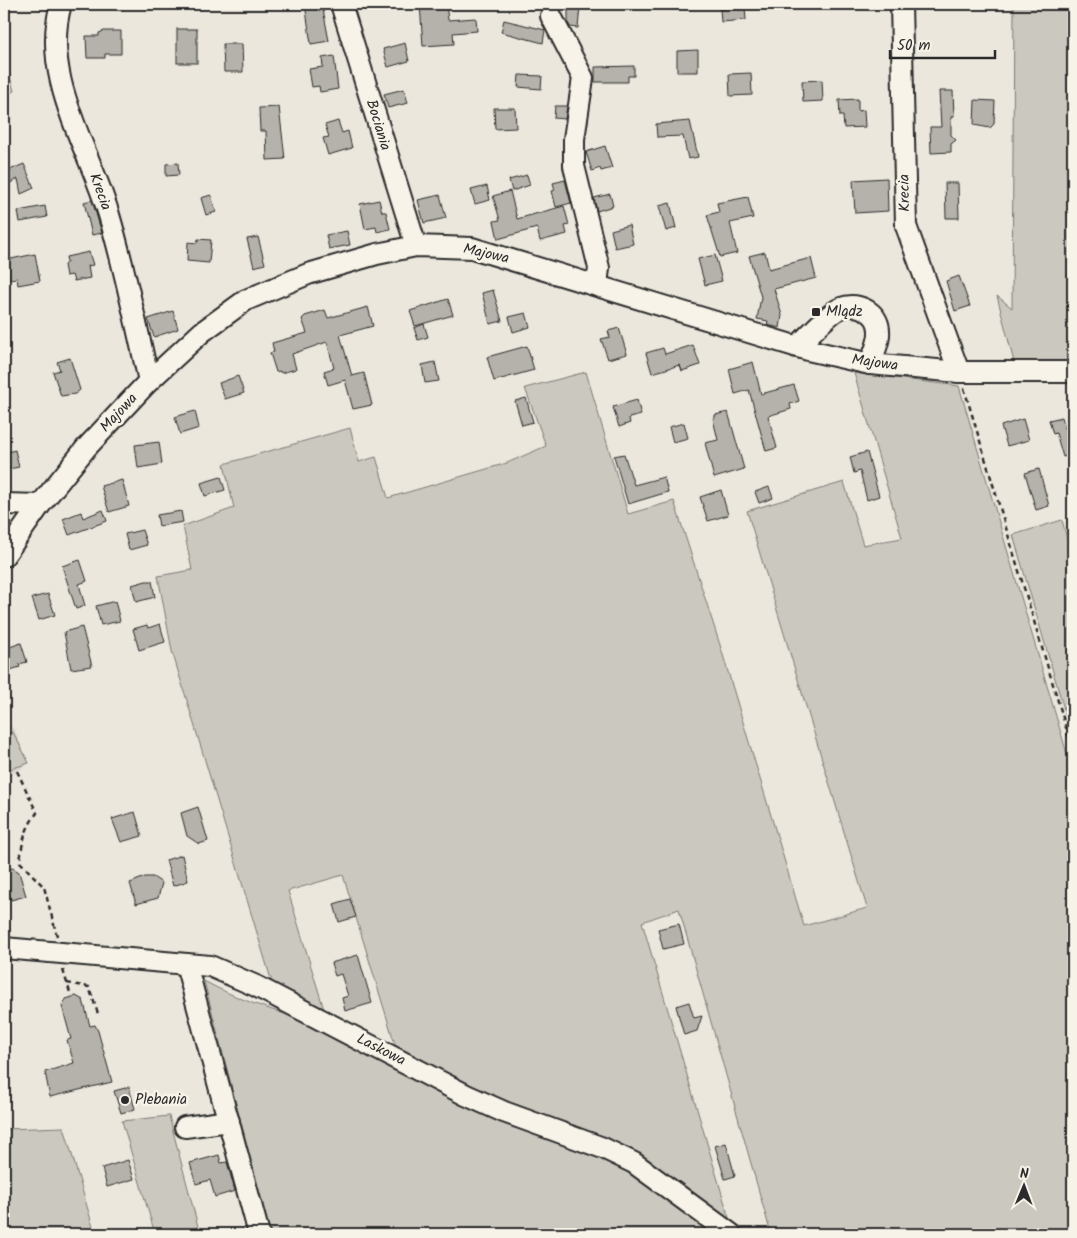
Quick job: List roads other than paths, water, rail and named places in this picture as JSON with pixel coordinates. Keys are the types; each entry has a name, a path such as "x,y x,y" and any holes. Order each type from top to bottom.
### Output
{"street":[{"name":"Krecia","path":"62,4 57,34 58,64 68,110 103,196 149,380"},
{"name":"Bociania","path":"341,4 416,246"},
{"name":"Krecia","path":"901,4 906,226 959,372"},
{"path":"551,16 583,81 574,139 574,166 599,268 597,285"},
{"name":"Majowa","path":"4,556 40,505 86,448 149,380 202,332 246,300 308,274 376,254 416,246 472,248 797,347 870,364 959,372 1073,372"},
{"path":"797,347 840,308 853,305 861,307 875,317 879,330 870,364"},
{"path":"4,504 40,505"},
{"name":"Laskowa","path":"4,948 210,966 256,986 466,1095 504,1112 603,1148 634,1162 731,1234"},
{"path":"186,964 259,1234"},
{"path":"185,1127 229,1121"}],"place":[{"name":"Mlądz","path":"816,312"},
{"name":"Plebania","path":"125,1100"}]}
